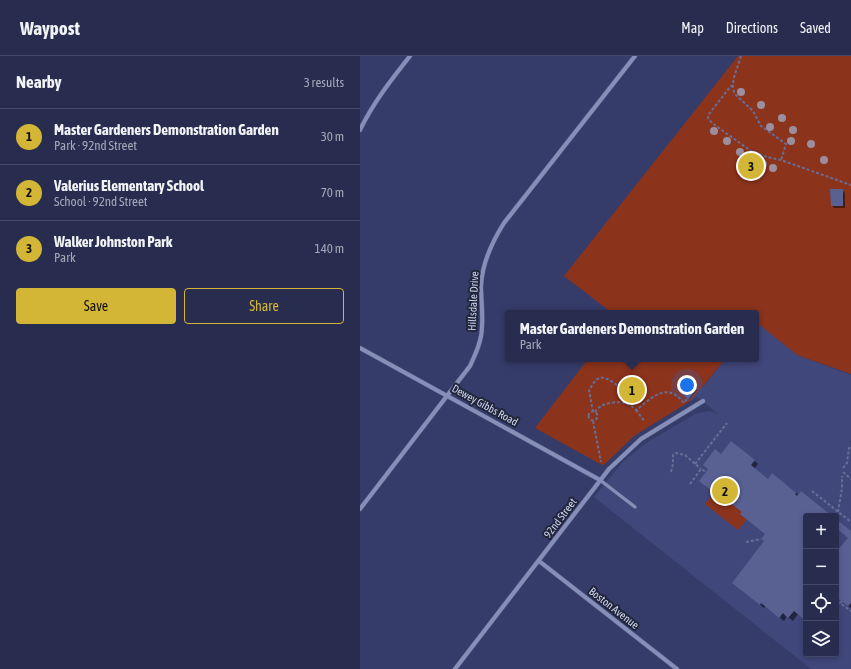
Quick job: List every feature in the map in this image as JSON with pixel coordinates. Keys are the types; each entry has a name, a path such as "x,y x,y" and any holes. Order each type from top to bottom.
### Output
{"street":[{"path":"360,130 367,115 380,95 410,56"},
{"name":"Hillsdale Drive","path":"360,509 449,396 470,366 478,348 482,328 481,285 485,262 494,240 504,223 635,56"},
{"name":"Dewey Gibbs Road","path":"360,348 600,480"},
{"name":"92nd Street","path":"455,669 600,480 618,460 641,439 703,401"},
{"name":"Boston Avenue","path":"539,561 677,669"}],"lane":[{"path":"600,480 635,507"}],"path":[{"path":"741,56 733,85 735,94 752,111 761,126 786,144 781,160"},
{"path":"733,85 709,114 709,120 751,151 851,185"},
{"path":"593,421 596,420 598,416 594,412 589,390 600,377 605,378 623,388 629,395 629,399 625,403"},
{"path":"636,410 658,394 674,394 684,403 687,399"},
{"path":"600,462 593,421 589,419 589,415 603,404 625,403 636,410 645,422"},
{"path":"695,464 727,423"},
{"path":"843,468 847,463 848,448 851,448"},
{"path":"671,472 673,455 676,453 685,455 706,472"},
{"path":"690,484 701,469"},
{"path":"843,472 851,479"},
{"path":"838,512 842,488 842,476"},
{"path":"812,491 851,522"},
{"path":"746,542 761,539"},
{"path":"842,601 840,603 851,611"}],"shaded area":[{"path":"738,56 851,56 851,374 797,355 759,324 759,310 608,310 564,276"},
{"path":"759,324 797,355 851,375 851,440 849,442 851,443 851,669 811,669 594,497 623,462 646,443 695,414 709,411 718,414 696,396 723,362 759,362"},
{"path":"586,362 723,362 692,400 634,436 605,464 602,465 535,428"},
{"path":"714,493 723,500 724,498 742,512 740,514 747,519 738,530 705,504"}],"building":[{"path":"830,189 843,189 843,206 831,206"},
{"path":"692,383 697,388 688,400 683,393"},
{"path":"731,441 755,460 751,465 768,479 772,473 796,493 795,494 797,496 801,491 828,513 803,513 803,618 794,611 788,618 783,613 779,618 761,603 760,605 732,583 764,541 761,539 765,534 740,514 742,512 724,498 723,500 699,481 708,469 703,465 715,449 721,454"},
{"path":"839,521 851,531 851,603 848,606 839,599 839,549 848,538 839,530"}],"place":[{"name":"Walker Johnston Park","path":"751,166"},
{"name":"Master Gardeners Demonstration Garden","path":"632,390"},
{"name":"Valerius Elementary School","path":"725,491"}]}
